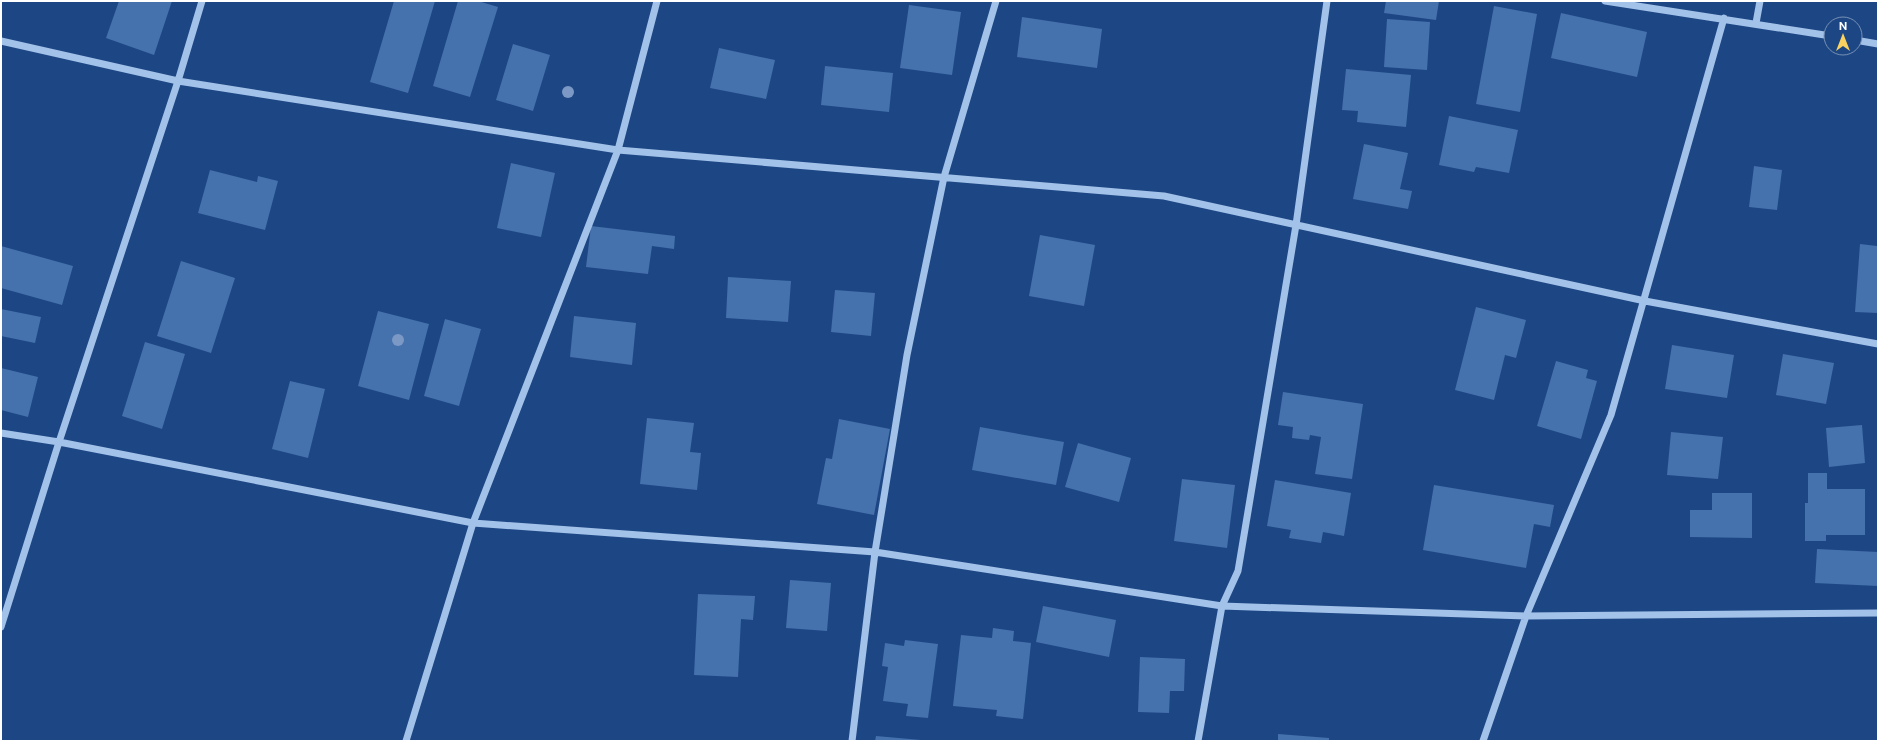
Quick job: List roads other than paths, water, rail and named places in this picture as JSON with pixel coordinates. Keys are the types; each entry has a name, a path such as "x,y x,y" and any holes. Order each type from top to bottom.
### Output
{"street":[{"path":"1,627 59,442 178,81 202,1"},
{"path":"406,741 473,523 618,150 657,1"},
{"path":"852,741 875,552 907,355 944,177 996,1"},
{"path":"1198,741 1222,606 1238,571 1296,225 1327,1"},
{"path":"1605,1 1724,18 1823,35"},
{"path":"1756,23 1760,1"},
{"path":"1483,741 1526,616 1611,415 1724,18"},
{"path":"1,41 178,81 618,150 1164,196 1644,300 1878,344"},
{"path":"1863,41 1878,44"},
{"path":"1,433 59,442 473,523 875,552 1222,606 1526,616 1878,613"}]}
